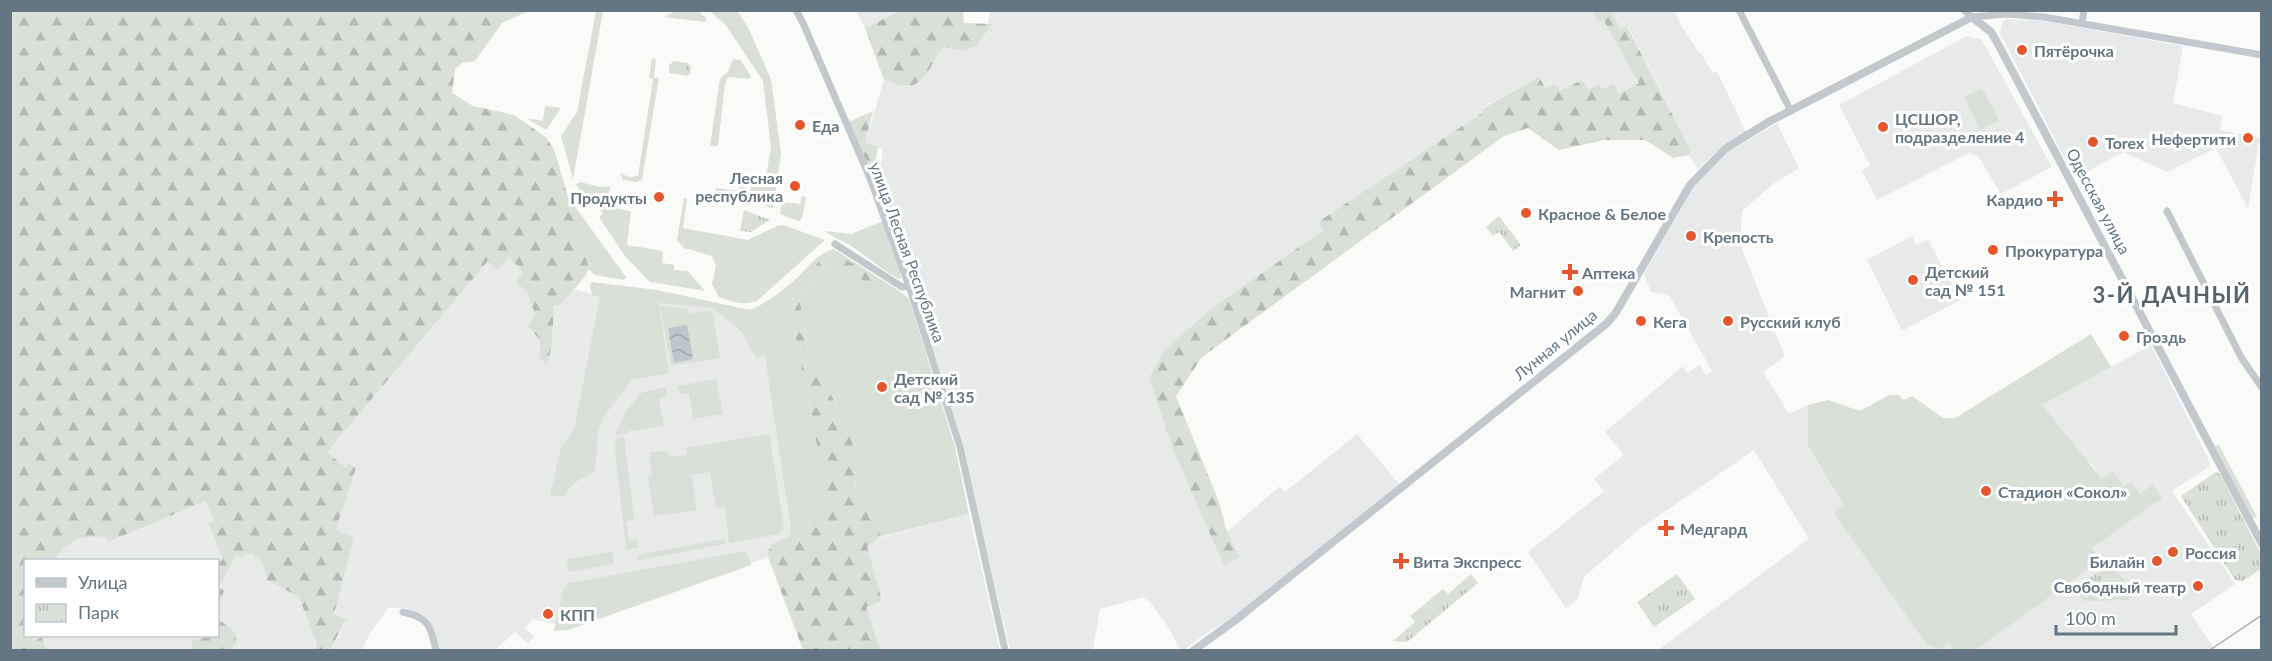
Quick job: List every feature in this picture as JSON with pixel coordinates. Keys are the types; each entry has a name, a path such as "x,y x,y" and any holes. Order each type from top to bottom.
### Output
{"street":[{"name":"улица Лесная Республика","path":"796,10 870,178 909,286 960,447 1005,651"},
{"path":"1739,10 1791,111"},
{"name":"Одесская улица","path":"1964,10 1991,32 1998,44 2262,544"},
{"path":"2082,23 2084,10"},
{"path":"1972,17 2007,14 2082,23 2262,55"},
{"name":"Лунная улица","path":"1194,651 1606,324 1615,314 1690,186 1725,149 1791,111 1972,17"},
{"path":"2167,211 2241,357 2262,388"},
{"path":"835,244 902,287 909,286"},
{"path":"403,612 424,619 431,628 436,651"}],"shaded area":[{"path":"856,11 901,11 865,28"},
{"path":"990,11 1592,11 1598,22 1603,19 1640,82 1618,95 1602,89 1560,92 1546,89 1539,77 1482,108 1483,112 1318,222 1323,230 1211,309 1149,378 1174,452 1224,566 1240,557 1227,532 1280,486 1285,492 1357,434 1399,484 1225,623 1208,632 1184,650 1181,650 1150,602 1143,597 1100,609 1093,650 1010,650 964,446 878,184 883,149 865,143 884,80 910,87 920,82 936,55 944,47 963,51 991,24 988,23"},
{"path":"1611,11 1675,11 1679,22 1699,53 1713,73 1717,72 1746,132 1722,146 1698,169 1689,155 1690,149 1628,26 1620,29"},
{"path":"2007,19 2044,21 2183,46 2173,103 2222,116 2220,130 2260,138 2248,208 2216,148 2167,172 2123,152 2075,178 2000,33 2002,22"},
{"path":"1967,36 1982,40 2052,167 2001,194 1978,156 1969,153 1877,200 1862,171 1870,165 1839,105"},
{"path":"1777,123 1799,168 1773,184 1742,211 1740,244 1785,357 1763,372 1789,414 1808,405 1808,448 1844,505 1834,513 1926,644 1949,643 1954,650 1658,650 1809,539 1754,450 1638,530 1584,577 1578,599 1566,608 1528,552 1604,491 1594,479 1624,455 1605,432 1683,366 1687,373 1700,365 1706,375 1712,371 1670,297 1651,292 1644,274 1693,188 1727,153"},
{"name":"Детский сад № 151","path":"1912,236 1916,245 1928,240 1960,300 1902,331 1867,260"},
{"path":"509,257 524,272 527,292 535,314 528,326 540,340 539,358 547,365 552,345 554,305 561,305 573,289 600,296 713,307 762,348 767,354 809,533 768,557 571,627 532,619 525,628 534,637 528,644 515,632 495,650 438,650 422,616 407,608 388,608 369,635 362,650 330,650 347,619 334,614 354,538 335,529 356,468 346,469 327,452 488,261"},
{"path":"2151,345 2210,462 2209,467 2172,491 2235,584 2191,614 2215,650 1956,650 2101,561 2092,548 2122,525 2140,495 2102,479 2042,405"},
{"path":"206,501 214,521 208,524 223,560 55,559 71,542 85,536 105,537 108,542"},
{"path":"969,514 1000,650 824,650 832,551"},
{"path":"251,554 263,563 267,580 299,597 317,645 315,650 228,650 235,645 230,627 219,621 219,608 224,591 219,588 236,555"},
{"path":"42,637 211,638 192,640 193,650 46,650"}],"green space":[{"path":"697,10 706,18 705,22 664,17 676,11"},
{"path":"10,11 529,11 502,23 475,61 462,63 455,69 452,93 473,106 514,115 547,138 555,152 589,269 561,305 554,305 552,345 547,365 539,358 540,340 528,326 535,314 527,292 516,282 523,272 509,257 497,270 488,261 327,452 346,468 349,464 356,468 336,529 354,538 334,614 348,620 344,623 330,650 315,650 317,645 299,597 267,580 263,563 251,554 242,558 236,556 219,587 219,562 223,560 208,523 214,521 206,501 108,542 105,537 75,540 55,559 24,559 24,637 32,637 34,641 42,637 46,650 11,650"},
{"path":"596,11 603,11 573,179 561,136 577,112"},
{"path":"709,11 737,11 748,27 771,79 781,154 773,209 749,198 751,187 757,180 765,181 771,148 763,81 725,24"},
{"path":"901,11 963,11 964,23 992,24 976,46 963,51 944,47 919,82 905,86 884,80 865,28"},
{"path":"1592,11 1611,11 1620,28 1627,26 1690,149 1689,155 1673,158 1645,140 1604,140 1559,150 1528,128 1504,136 1202,357 1176,396 1219,502 1227,532 1240,557 1224,566 1174,452 1149,378 1164,351 1211,309 1323,230 1318,222 1483,112 1482,109 1539,77 1546,89 1555,84 1560,91 1582,80 1588,90 1599,85 1602,89 1615,84 1618,95 1639,83 1603,19 1598,22"},
{"path":"652,58 656,59 654,78 659,78 642,179 637,182 623,180 620,173 629,177 638,176 653,79 649,78"},
{"path":"733,59 741,60 751,77 748,79 728,77 725,84 718,146 710,146 720,78 728,72"},
{"path":"674,61 688,63 691,67 690,74 687,76 669,73 669,65"},
{"path":"1982,88 1999,120 1980,130 1964,97"},
{"path":"545,106 561,108 546,130 526,118 543,121"},
{"path":"873,111 865,143 878,147 874,169 870,169 848,122"},
{"path":"580,182 600,187 610,186 607,201 618,202 617,209 631,211 627,245 663,251 662,263 674,265 674,270 688,271 705,291 650,282 625,256 599,217 603,214 592,199 588,202 576,184"},
{"path":"740,183 746,183 744,202 714,196 716,188 738,191"},
{"path":"566,194 626,277 624,280 595,275 589,269"},
{"path":"802,196 806,197 802,218 799,221 780,214 782,202 800,204"},
{"path":"684,198 687,199 683,228 748,240 783,225 825,240 757,301 742,303 728,300 719,297 712,284 716,266 712,256 684,248 677,240"},
{"path":"744,210 770,220 751,232 740,231"},
{"path":"1499,216 1521,245 1513,251 1499,232 1493,236 1486,227"},
{"path":"883,221 900,268 901,278 899,279 853,247 824,231 851,234"},
{"path":"834,249 909,299 955,447 969,514 880,537 875,503 856,492 852,433 808,353 799,299 828,264 870,283 831,254 793,296 796,345 810,401 826,505 803,531 789,538 791,529 765,356 756,358 742,332 713,308 659,303 669,373 632,380 604,416 598,433 595,472 577,482 564,497 550,495 561,447 574,430 600,297 592,295 590,285 592,282 657,290 750,310 775,296 819,257"},
{"path":"831,254 843,258 877,278 871,284 828,264 799,299 808,353 852,433 856,492 875,502 880,537 867,546 882,601 866,607 880,650 803,650 767,554 772,544 803,531 826,505 810,401 796,345 793,295 819,261"},
{"path":"660,306 687,308 689,313 712,311 720,358 671,366"},
{"name":"Стадион «Сокол»","path":"2091,334 2111,367 2042,405 2102,479 2113,471 2124,487 2131,482 2140,494 2153,485 2162,498 2092,548 2101,560 1975,650 1954,650 1949,643 1941,649 1926,644 1834,513 1844,505 1808,447 1808,405 1828,400 1860,411 1889,395 1899,395 1903,400 1912,396 1943,418 1955,418"},
{"path":"716,379 723,414 693,419 689,393 680,394 678,386"},
{"path":"665,387 667,396 659,398 664,426 615,435 625,413 641,393"},
{"path":"769,434 784,528 779,534 729,543 725,507 716,508 710,472 691,475 697,510 654,516 648,477 652,475 649,452 668,451 669,457 687,455 686,448"},
{"path":"624,437 634,519 626,522 629,539 638,541 639,548 626,550 615,448 616,439"},
{"path":"2219,445 2257,517 2253,518 2215,446"},
{"path":"2216,472 2220,474 2261,554 2261,569 2243,581 2235,580 2181,496"},
{"path":"724,539 725,544 635,561 642,554"},
{"path":"746,551 751,565 568,630 554,631 563,591 569,583"},
{"path":"612,552 614,564 568,572 567,559"},
{"path":"2112,564 2132,591 2132,596 2128,600 2084,601 2074,588"},
{"path":"1471,574 1478,583 1407,642 1393,641 1415,622 1410,616 1443,589 1448,594"},
{"path":"1677,574 1695,599 1654,627 1637,602"},
{"path":"219,587 224,591 219,608"},
{"path":"219,621 234,632 236,640 235,645 228,650 193,650 191,640 219,637"}],"water":[{"path":"687,325 693,359 674,363 668,328"}],"tram line":[{"path":"2210,650 2262,615"}],"place":[{"name":"Пятёрочка","path":"2022,50"},
{"name":"Еда","path":"800,125"},
{"name":"ЦСШОР, подразделение 4","path":"1883,127"},
{"name":"Нефертити","path":"2248,138"},
{"name":"Torex","path":"2093,142"},
{"name":"Лесная республика","path":"795,186"},
{"name":"Продукты","path":"659,197"},
{"name":"Кардио","path":"2055,199"},
{"name":"Красное & Белое","path":"1526,213"},
{"name":"Крепость","path":"1691,236"},
{"name":"Прокуратура","path":"1993,250"},
{"name":"Аптека","path":"1570,272"},
{"name":"Детский сад № 151","path":"1913,280"},
{"name":"Магнит","path":"1578,291"},
{"name":"Кега","path":"1641,321"},
{"name":"Русский клуб","path":"1728,321"},
{"name":"Гроздь","path":"2124,336"},
{"name":"Детский сад № 135","path":"882,387"},
{"name":"Стадион «Сокол»","path":"1986,491"},
{"name":"Медгард","path":"1666,528"},
{"name":"Россия","path":"2173,552"},
{"name":"Вита Экспресс","path":"1401,561"},
{"name":"Билайн","path":"2157,561"},
{"name":"Свободный театр","path":"2198,586"},
{"name":"КПП","path":"548,614"}],"district":[{"name":"3-Й ДАЧНЫЙ","path":"2172,294"}]}
